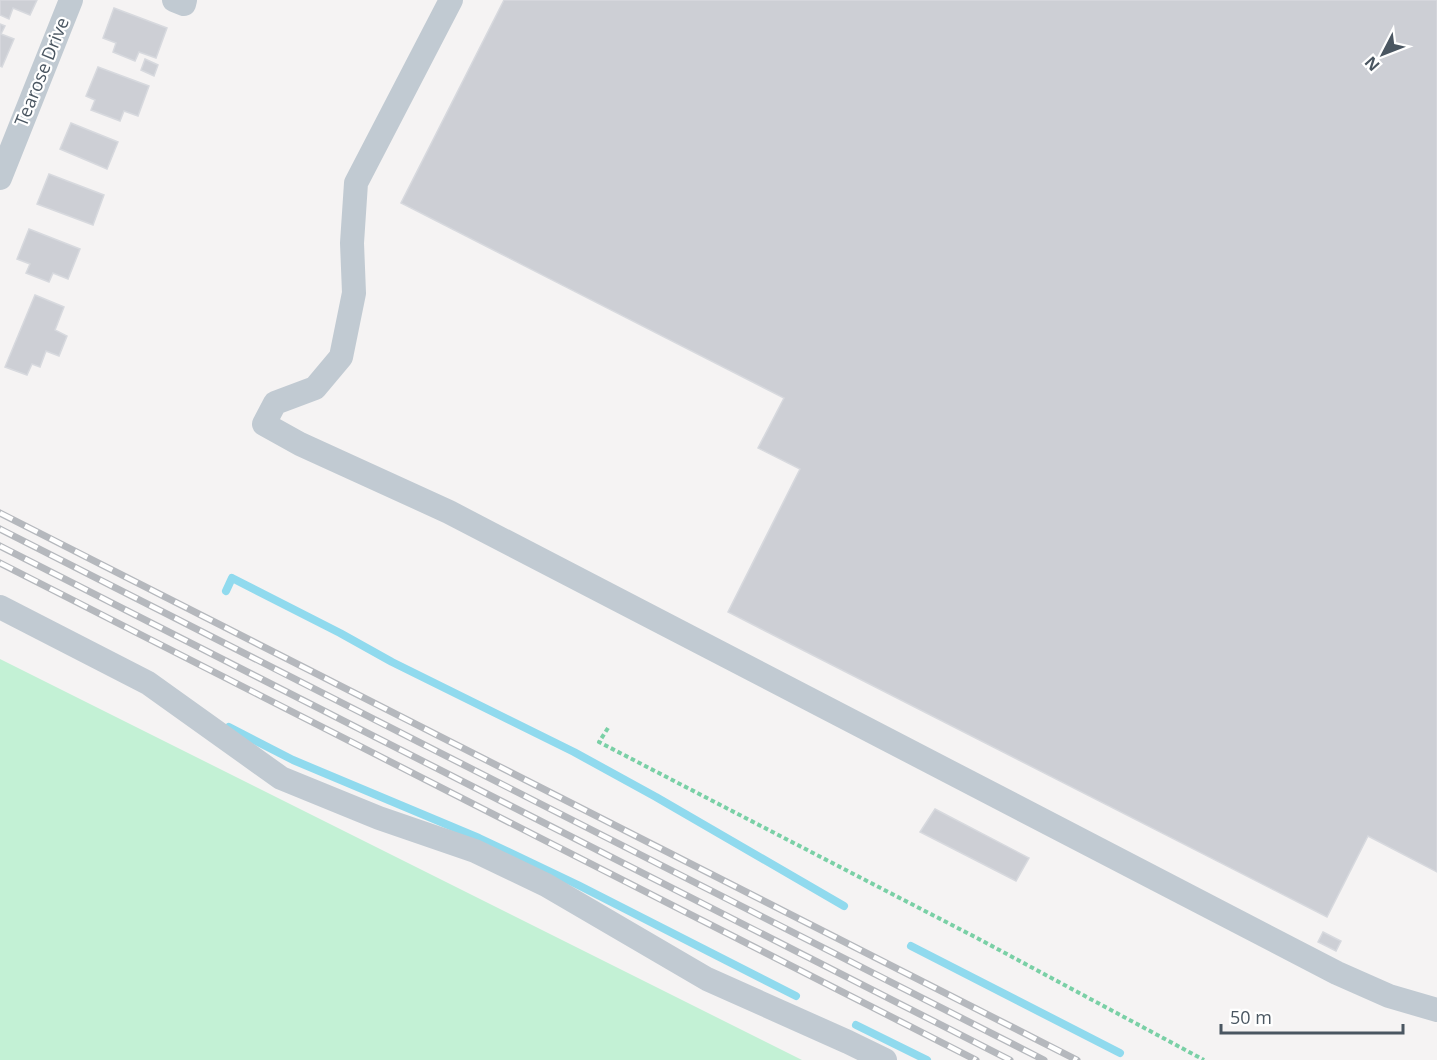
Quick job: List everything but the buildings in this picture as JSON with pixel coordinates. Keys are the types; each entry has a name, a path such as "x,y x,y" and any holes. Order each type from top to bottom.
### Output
{"street":[{"name":"Tearose Drive","path":"0,178 71,0"},
{"path":"452,0 356,183 352,243 354,293 341,357 315,388 275,403 264,424 300,444 449,512 1337,973 1389,996 1437,1010"},
{"path":"0,607 148,683 281,778 379,818 475,850 546,885 707,979 885,1060"}],"path":[{"path":"608,728 599,741 967,933 1204,1060"}],"green space":[{"path":"0,659 802,1060 0,1060"}],"waterway":[{"path":"226,591 232,578 392,662 574,752 844,906"},
{"path":"229,727 293,760 479,838 578,885 796,996"},
{"path":"911,946 1120,1053"},
{"path":"856,1025 927,1060"}],"railway":[{"path":"0,513 1077,1060"},
{"path":"0,529 1044,1060"},
{"path":"0,546 1010,1060"},
{"path":"0,563 976,1060"}]}
